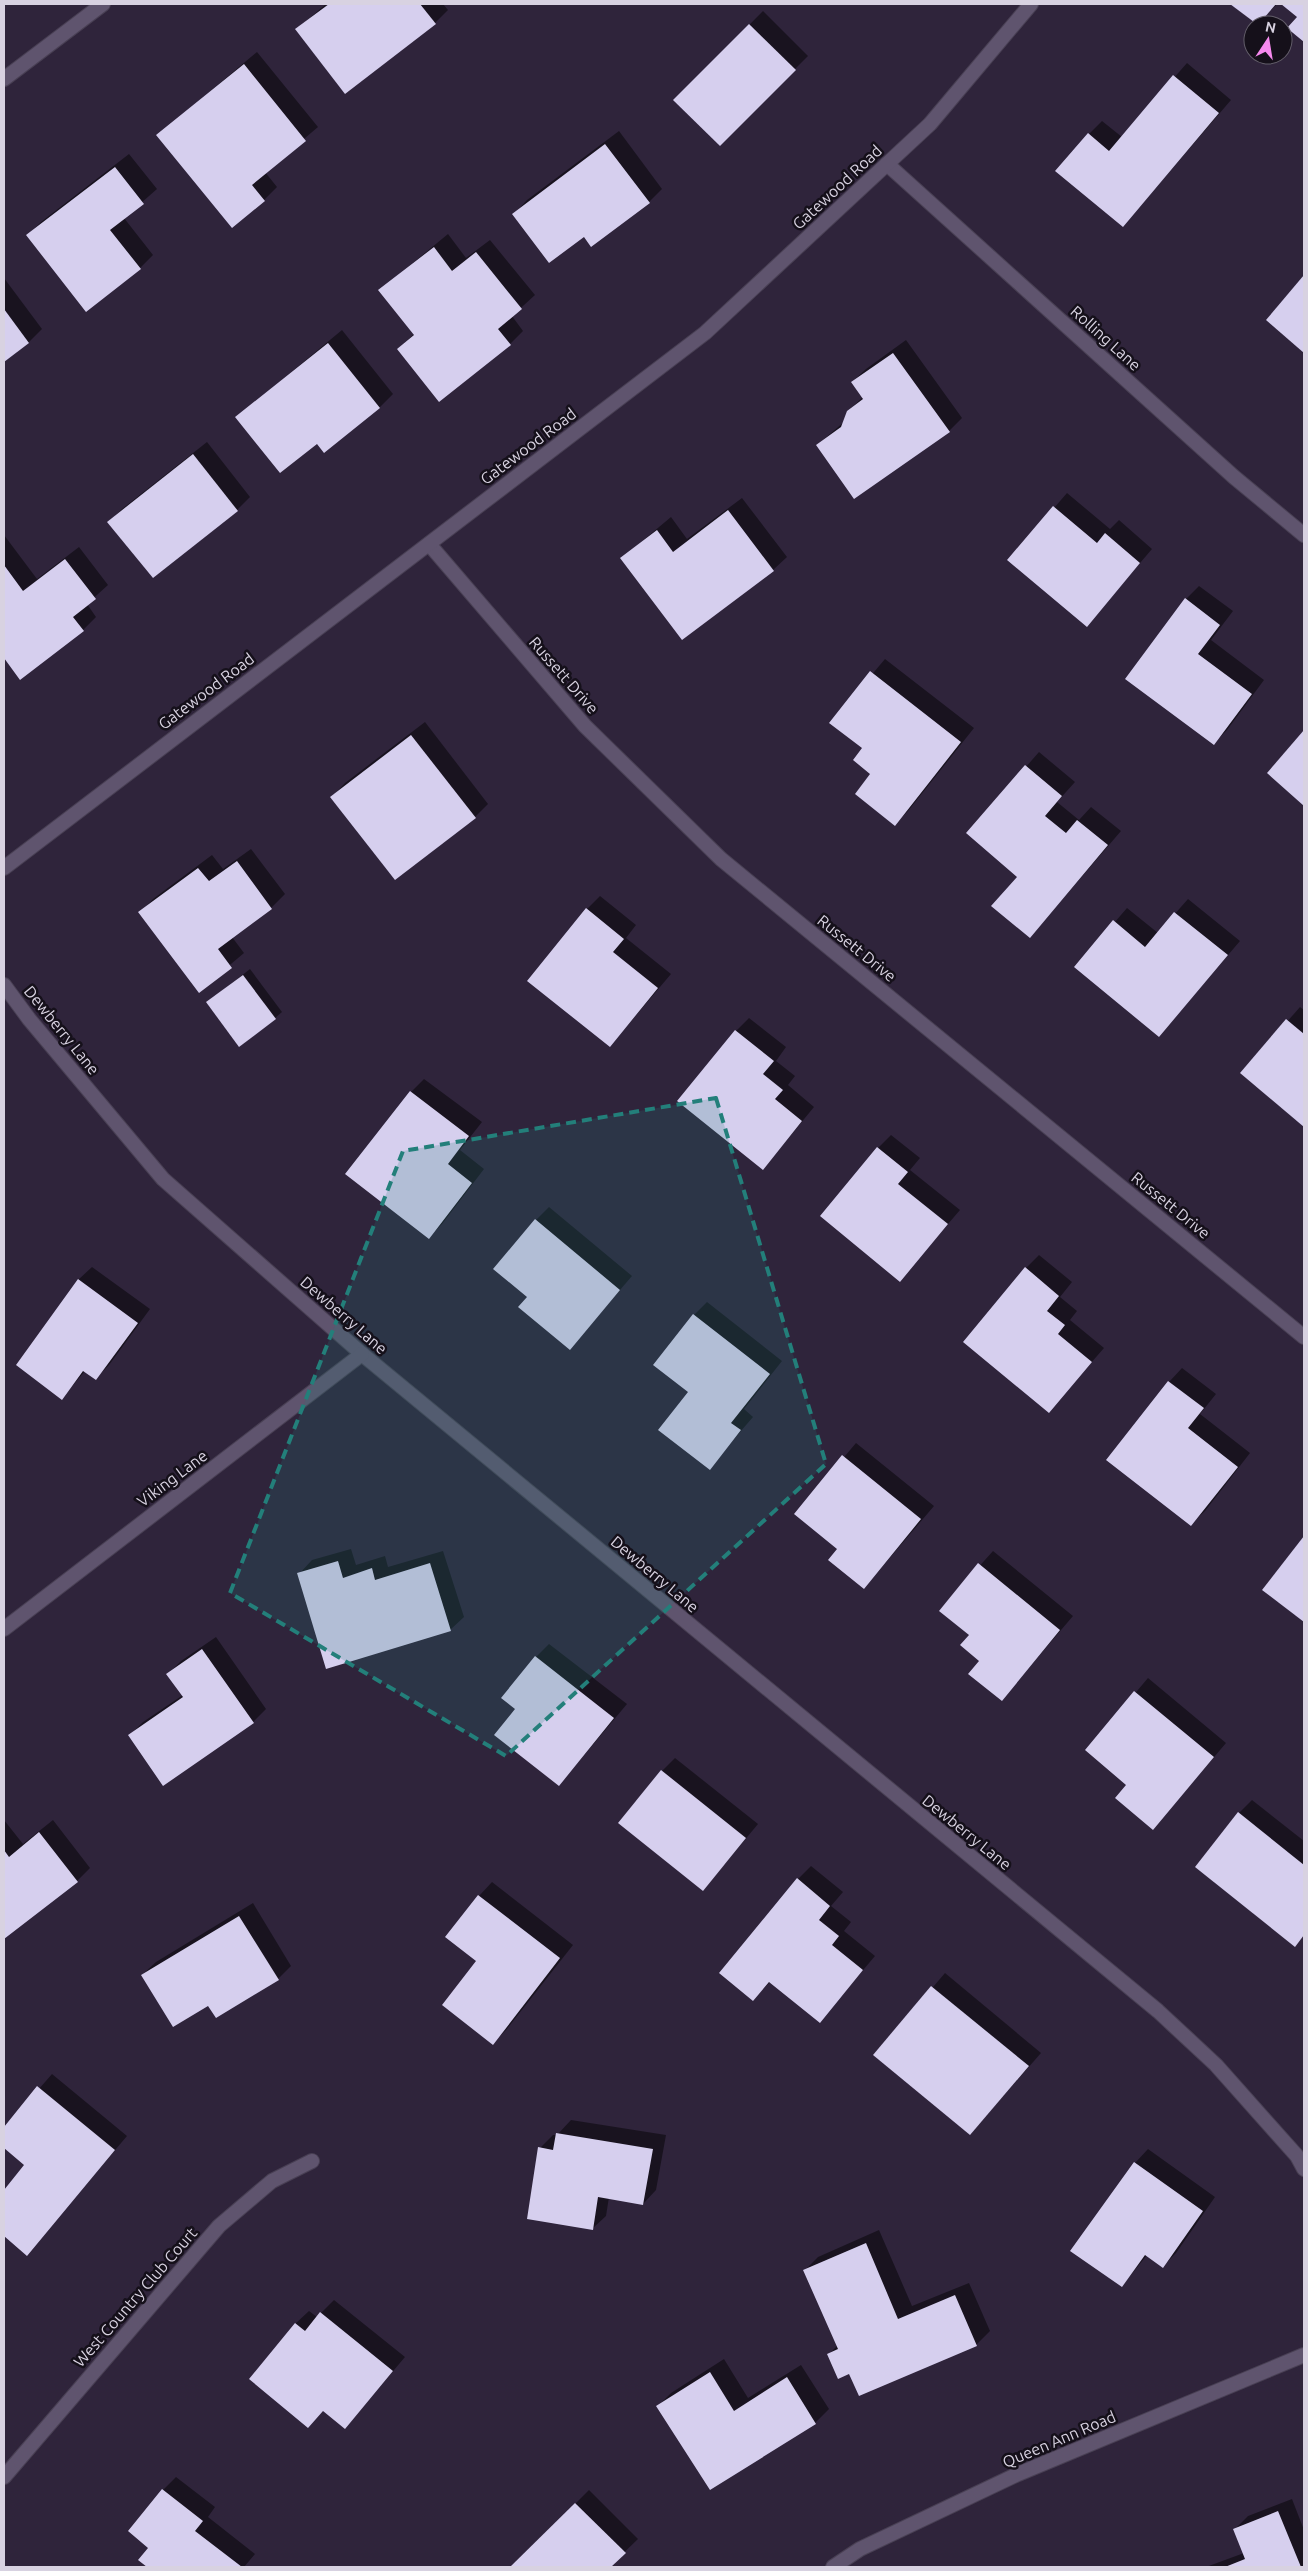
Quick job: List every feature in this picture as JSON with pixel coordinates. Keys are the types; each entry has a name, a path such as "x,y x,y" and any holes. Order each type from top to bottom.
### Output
{"street":[{"path":"4,79 103,4"},
{"name":"Gatewood Road","path":"4,868 705,333 930,124 1031,4"},
{"name":"Rolling Lane","path":"887,164 1234,477 1304,535"},
{"name":"Russett Drive","path":"429,544 585,726 720,859 1304,1337"},
{"name":"Dewberry Lane","path":"4,985 29,1019 163,1179 362,1354 1158,2011 1216,2065 1297,2156 1304,2169"},
{"name":"Viking Lane","path":"4,1629 362,1354"},
{"name":"West Country Club Court","path":"4,2477 219,2226 272,2181 312,2161"},
{"name":"Queen Ann Road","path":"833,2567 860,2550 1018,2474 1304,2355"}],"highlighted area":[{"path":"716,1098 826,1464 506,1756 230,1593 403,1151"}],"building":[{"path":"329,4 420,4 436,24 345,94 295,29"},
{"path":"1230,4 1276,4 1267,15 1245,15"},
{"path":"1281,4 1304,4 1304,42 1293,33 1293,21 1297,17"},
{"path":"749,24 796,70 720,146 673,100"},
{"path":"244,64 306,141 252,185 265,201 232,228 156,135"},
{"path":"1173,75 1219,113 1123,227 1055,171 1088,133 1109,151"},
{"path":"605,144 650,203 591,247 584,237 549,263 512,214"},
{"path":"115,167 144,204 110,230 141,269 86,312 26,235"},
{"path":"434,247 452,271 476,252 522,309 498,329 511,345 439,402 397,349 414,335 378,290"},
{"path":"1304,275 1304,353 1266,320"},
{"path":"4,309 29,343 4,362"},
{"path":"328,343 380,408 324,453 317,444 280,473 235,417"},
{"path":"893,353 950,432 854,499 816,445 841,427 847,411 863,399 851,382"},
{"path":"193,454 238,511 153,578 107,522"},
{"path":"1053,506 1097,543 1105,533 1140,563 1087,627 1007,560"},
{"path":"728,510 774,571 682,640 620,558 657,530 673,552"},
{"path":"65,559 96,599 73,617 84,631 20,680 4,658 4,565 23,591"},
{"path":"1185,598 1220,625 1198,654 1252,694 1214,745 1125,679"},
{"path":"870,671 961,742 895,826 855,794 870,774 853,760 862,748 829,723"},
{"path":"1304,730 1304,806 1267,773"},
{"path":"411,735 476,818 395,880 330,797"},
{"path":"1025,765 1062,796 1045,816 1066,833 1077,820 1108,845 1030,938 991,906 1017,877 966,833"},
{"path":"237,861 272,909 218,949 232,968 199,993 138,912 198,868 209,881"},
{"path":"586,908 624,939 613,952 658,988 610,1047 527,981"},
{"path":"1174,912 1228,955 1159,1037 1074,967 1113,920 1145,947"},
{"path":"243,975 276,1019 239,1047 206,1002"},
{"path":"1286,1019 1304,1034 1304,1127 1240,1073"},
{"path":"735,1030 774,1061 763,1074 783,1090 775,1099 802,1121 763,1170 677,1101"},
{"path":"410,1091 469,1136 448,1164 472,1183 429,1239 345,1174"},
{"path":"877,1147 908,1172 898,1184 948,1224 900,1282 820,1216"},
{"path":"535,1219 620,1290 570,1350 518,1307 527,1297 493,1269"},
{"path":"1025,1267 1059,1296 1047,1311 1065,1325 1058,1334 1092,1362 1049,1413 963,1342"},
{"path":"78,1279 138,1323 96,1380 83,1371 62,1400 16,1365"},
{"path":"693,1314 770,1374 731,1423 741,1430 710,1470 658,1430 688,1392 653,1365"},
{"path":"1168,1381 1204,1408 1188,1428 1238,1467 1191,1526 1106,1460"},
{"path":"842,1455 921,1519 864,1589 828,1560 837,1549 794,1514"},
{"path":"1304,1536 1304,1622 1262,1590"},
{"path":"338,1561 343,1578 372,1568 375,1580 430,1563 451,1631 326,1669 297,1573"},
{"path":"978,1563 1060,1630 1002,1701 968,1674 979,1661 960,1645 969,1635 939,1611"},
{"path":"202,1649 254,1723 163,1786 128,1735 183,1697 166,1674"},
{"path":"535,1656 614,1718 559,1786 494,1735 515,1709 501,1698"},
{"path":"1134,1691 1214,1757 1153,1830 1115,1798 1126,1785 1085,1750"},
{"path":"661,1770 746,1838 703,1891 618,1823"},
{"path":"1238,1812 1304,1865 1304,1935 1295,1947 1195,1867"},
{"path":"39,1832 78,1882 4,1939 4,1850 9,1857"},
{"path":"797,1878 830,1906 819,1920 839,1936 832,1945 863,1970 820,2023 769,1982 753,2001 719,1973"},
{"path":"478,1895 560,1958 493,2045 442,2005 476,1961 445,1937"},
{"path":"239,1916 279,1980 216,2018 208,2006 173,2027 141,1975"},
{"path":"931,1986 1029,2066 970,2135 873,2055"},
{"path":"37,2086 115,2150 27,2256 4,2236 4,2190 24,2165 4,2148 4,2127"},
{"path":"556,2133 653,2149 643,2205 598,2197 593,2230 527,2219 538,2147 553,2150"},
{"path":"1134,2162 1203,2211 1163,2268 1145,2255 1122,2287 1070,2251"},
{"path":"866,2243 898,2319 955,2295 977,2346 859,2396 849,2374 838,2379 827,2354 838,2349 803,2270"},
{"path":"320,2312 393,2371 345,2429 323,2411 308,2428 249,2379 295,2323 305,2331"},
{"path":"710,2372 734,2411 787,2377 816,2424 710,2490 656,2406"},
{"path":"162,2489 203,2521 195,2531 242,2567 147,2567 138,2560 148,2548 128,2531"},
{"path":"575,2503 626,2553 611,2567 510,2567"},
{"path":"1278,2511 1301,2567 1225,2567 1245,2559 1233,2529"}]}
